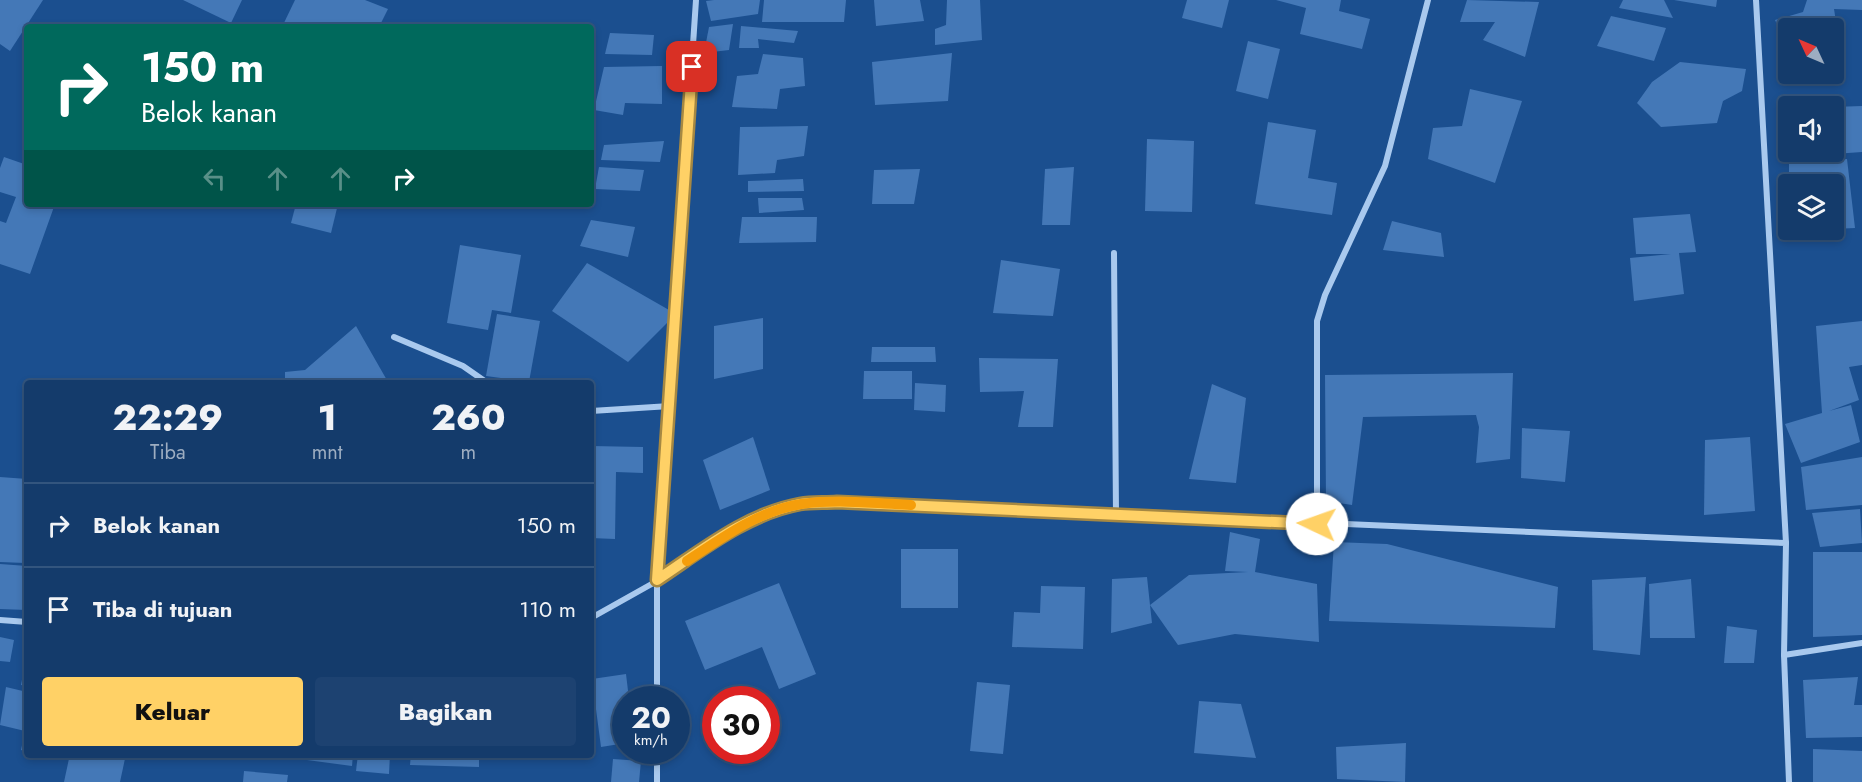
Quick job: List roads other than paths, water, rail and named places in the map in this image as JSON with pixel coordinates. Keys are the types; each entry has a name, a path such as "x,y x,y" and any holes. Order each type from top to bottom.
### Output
{"street":[{"path":"657,686 657,580 696,0"},
{"path":"1317,524 1317,321 1325,295 1385,166 1428,0"},
{"path":"1756,0 1786,543 1784,655 1789,782"},
{"path":"1114,253 1116,515"},
{"path":"394,337 463,366 483,380"},
{"path":"594,411 670,406"},
{"path":"594,616 657,580 736,529 766,514 800,504 837,502 1786,543"},
{"path":"0,620 24,622"},
{"path":"1784,655 1862,643"},
{"path":"657,764 657,782"}]}
